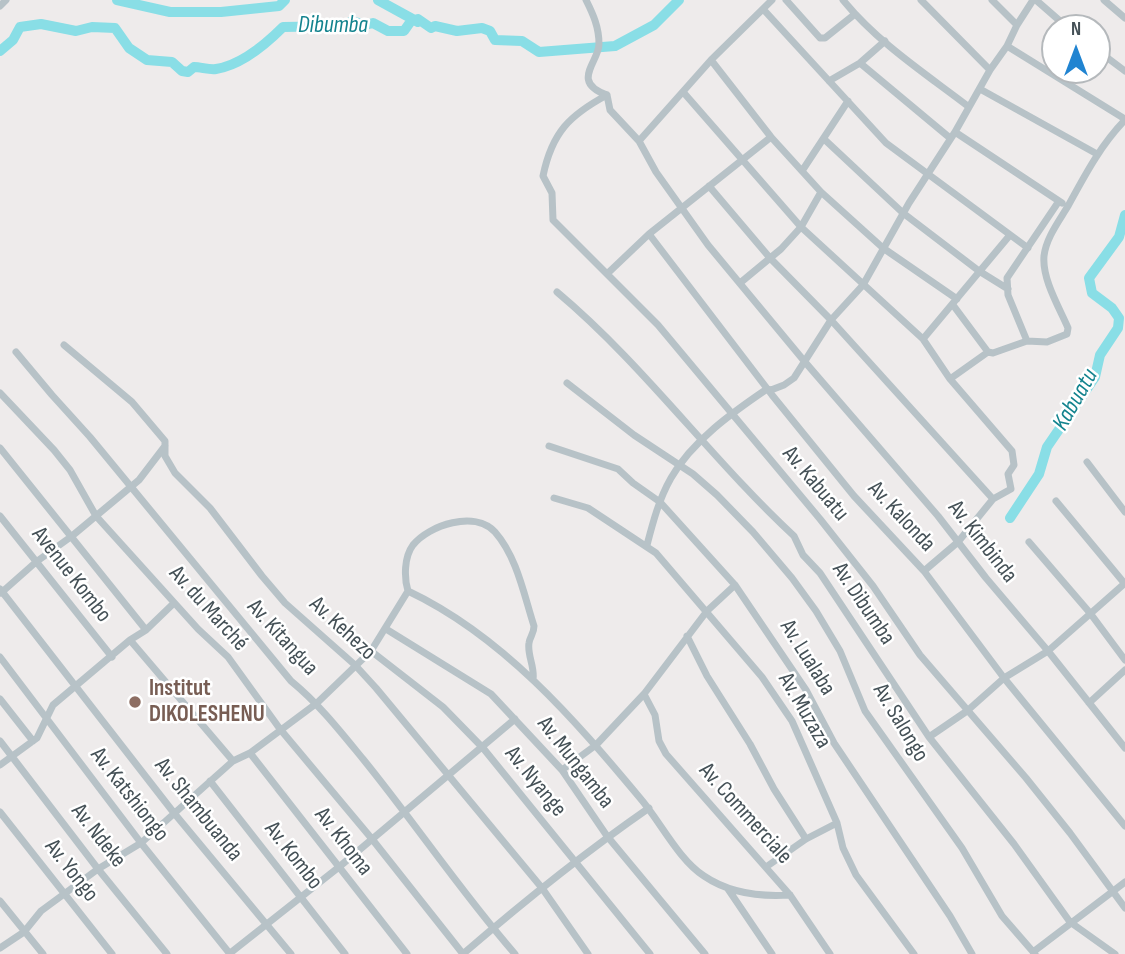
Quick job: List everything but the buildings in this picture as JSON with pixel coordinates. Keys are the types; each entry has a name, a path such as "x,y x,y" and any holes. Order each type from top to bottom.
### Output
{"street":[{"path":"0,5 6,0"},
{"name":"Av. Kimbinda","path":"586,0 598,28 599,47 587,71 600,92 607,95 610,110 639,141 682,209 740,283 958,542 985,579 1048,651 1125,748"},
{"path":"639,141 711,60 772,0"},
{"path":"786,0 820,38 825,38 855,14"},
{"path":"843,0 885,41 970,107"},
{"path":"921,0 990,70"},
{"path":"992,0 1017,24"},
{"path":"647,545 660,502 680,466 703,440 733,415 767,389 785,385 794,378 831,320 863,285 926,174 1034,0 1051,14"},
{"path":"1104,0 1125,18"},
{"path":"764,9 886,143 1028,248"},
{"path":"829,81 860,63 885,41"},
{"path":"711,60 771,137 821,192 883,248 955,302 988,352 993,354 1027,341 1047,342 1067,334 1068,328 1045,269 1044,254 1054,230 1097,154 1125,120 1007,46"},
{"path":"860,63 952,135 1068,206"},
{"path":"980,89 1097,154"},
{"path":"684,93 802,227 923,339 950,379 1014,454 1014,465 1008,474 1011,489 993,499 958,542 924,571"},
{"name":"Av. Kabuatu","path":"607,95 574,114 554,145 543,176 552,193 553,219 658,325 828,529 873,586 920,655 1026,778 1125,908"},
{"path":"802,171 848,101"},
{"path":"608,273 649,234 771,137"},
{"path":"824,139 904,213 979,271 1008,289"},
{"path":"709,186 770,258 831,320 993,499"},
{"path":"740,283 802,227 821,192"},
{"path":"1027,341 1008,295 1007,278 1059,201"},
{"name":"Av. Kalonda","path":"649,234 767,389 854,496 924,571 1004,678 1125,827"},
{"path":"923,339 1010,235"},
{"name":"Av. Dibumba","path":"557,292 595,324 794,536 803,555 820,573 929,737 1014,844 1070,922 1115,954"},
{"name":"Av. Kehezo","path":"64,345 132,402 159,432 165,441 164,456 175,473 210,508 285,603 355,665 376,688 542,888 588,954"},
{"name":"Av. Kitangua","path":"16,352 291,681 317,703 406,812 514,954"},
{"path":"950,379 988,352"},
{"name":"Av. Salongo","path":"567,383 634,435 694,474 735,513 808,600 839,651 864,711 962,848 1002,916 1034,953"},
{"name":"Av. du Marché","path":"0,393 62,460 96,516 174,603 228,657 281,729 463,954"},
{"path":"1,592 139,480 165,446"},
{"name":"Av. Lualaba","path":"549,446 618,469 660,502 735,585 806,690 834,743 950,916 972,954"},
{"path":"0,448 146,631"},
{"path":"1087,462 1125,512"},
{"name":"Av. Muzaza","path":"554,498 588,508 647,545 762,677 792,721 837,823 843,848 856,875 914,954"},
{"path":"929,737 967,711 1004,678 1048,651 1125,584 1056,501"},
{"name":"Avenue Kombo","path":"0,516 112,657"},
{"path":"533,679 529,644 534,626 514,564 495,532 468,519 460,520 418,540 408,554 404,579 408,591 455,617 533,679 596,745 649,808 689,863 704,876 729,889 765,897 790,895"},
{"path":"1029,542 1090,613 1125,660"},
{"path":"562,770 596,745 644,694 706,611 735,585"},
{"path":"0,948 24,932 41,911 65,893 141,843 233,761 250,753 317,703 371,652 408,591"},
{"name":"Av. Shambuanda","path":"1,592 174,813 291,954"},
{"path":"0,765 41,732 53,705 130,640 146,631 174,603"},
{"name":"Av. Mungamba","path":"386,629 491,694 562,770 607,836 705,954"},
{"path":"687,636 707,676 806,839"},
{"path":"130,640 233,761"},
{"name":"Av. Nyange","path":"371,652 443,707 483,748 650,954"},
{"name":"Av. Katshiongo","path":"0,657 141,843 230,954"},
{"path":"1089,703 1125,670"},
{"name":"Av. Commerciale","path":"644,694 655,715 659,741 666,754 790,895 830,954"},
{"path":"0,699 33,741"},
{"path":"230,954 406,812 515,719"},
{"name":"Av. Ndeke","path":"0,741 167,954"},
{"name":"Av. Khoma","path":"250,753 407,954"},
{"name":"Av. Kombo","path":"210,781 345,954"},
{"path":"463,954 607,836 649,808"},
{"name":"Av. Yongo","path":"0,812 112,954"},
{"path":"766,867 806,839 837,823"},
{"path":"1034,953 1070,922 1125,882"},
{"path":"729,889 772,954"},
{"path":"0,901 43,954"}],"waterway":[{"path":"117,0 170,12 221,12 279,6 285,0"},
{"path":"378,0 418,22"},
{"name":"Dibumba","path":"0,51 13,40 20,27 41,24 76,31 92,27 115,28 129,48 147,60 172,62 182,71 188,72 194,67 216,69 235,63 261,47 283,27 344,26 352,21 365,25 373,23 388,31 404,31 411,21 418,19 431,28 435,26 457,31 482,28 490,31 495,40 522,41 539,52 615,46 654,25 679,0"},
{"name":"Kabuatu","path":"1010,518 1039,474 1047,447 1095,377 1100,355 1118,328 1119,318 1112,308 1092,293 1089,278 1119,237 1125,215"}],"place":[{"name":"Institut DIKOLESHENU","path":"135,702"}]}
